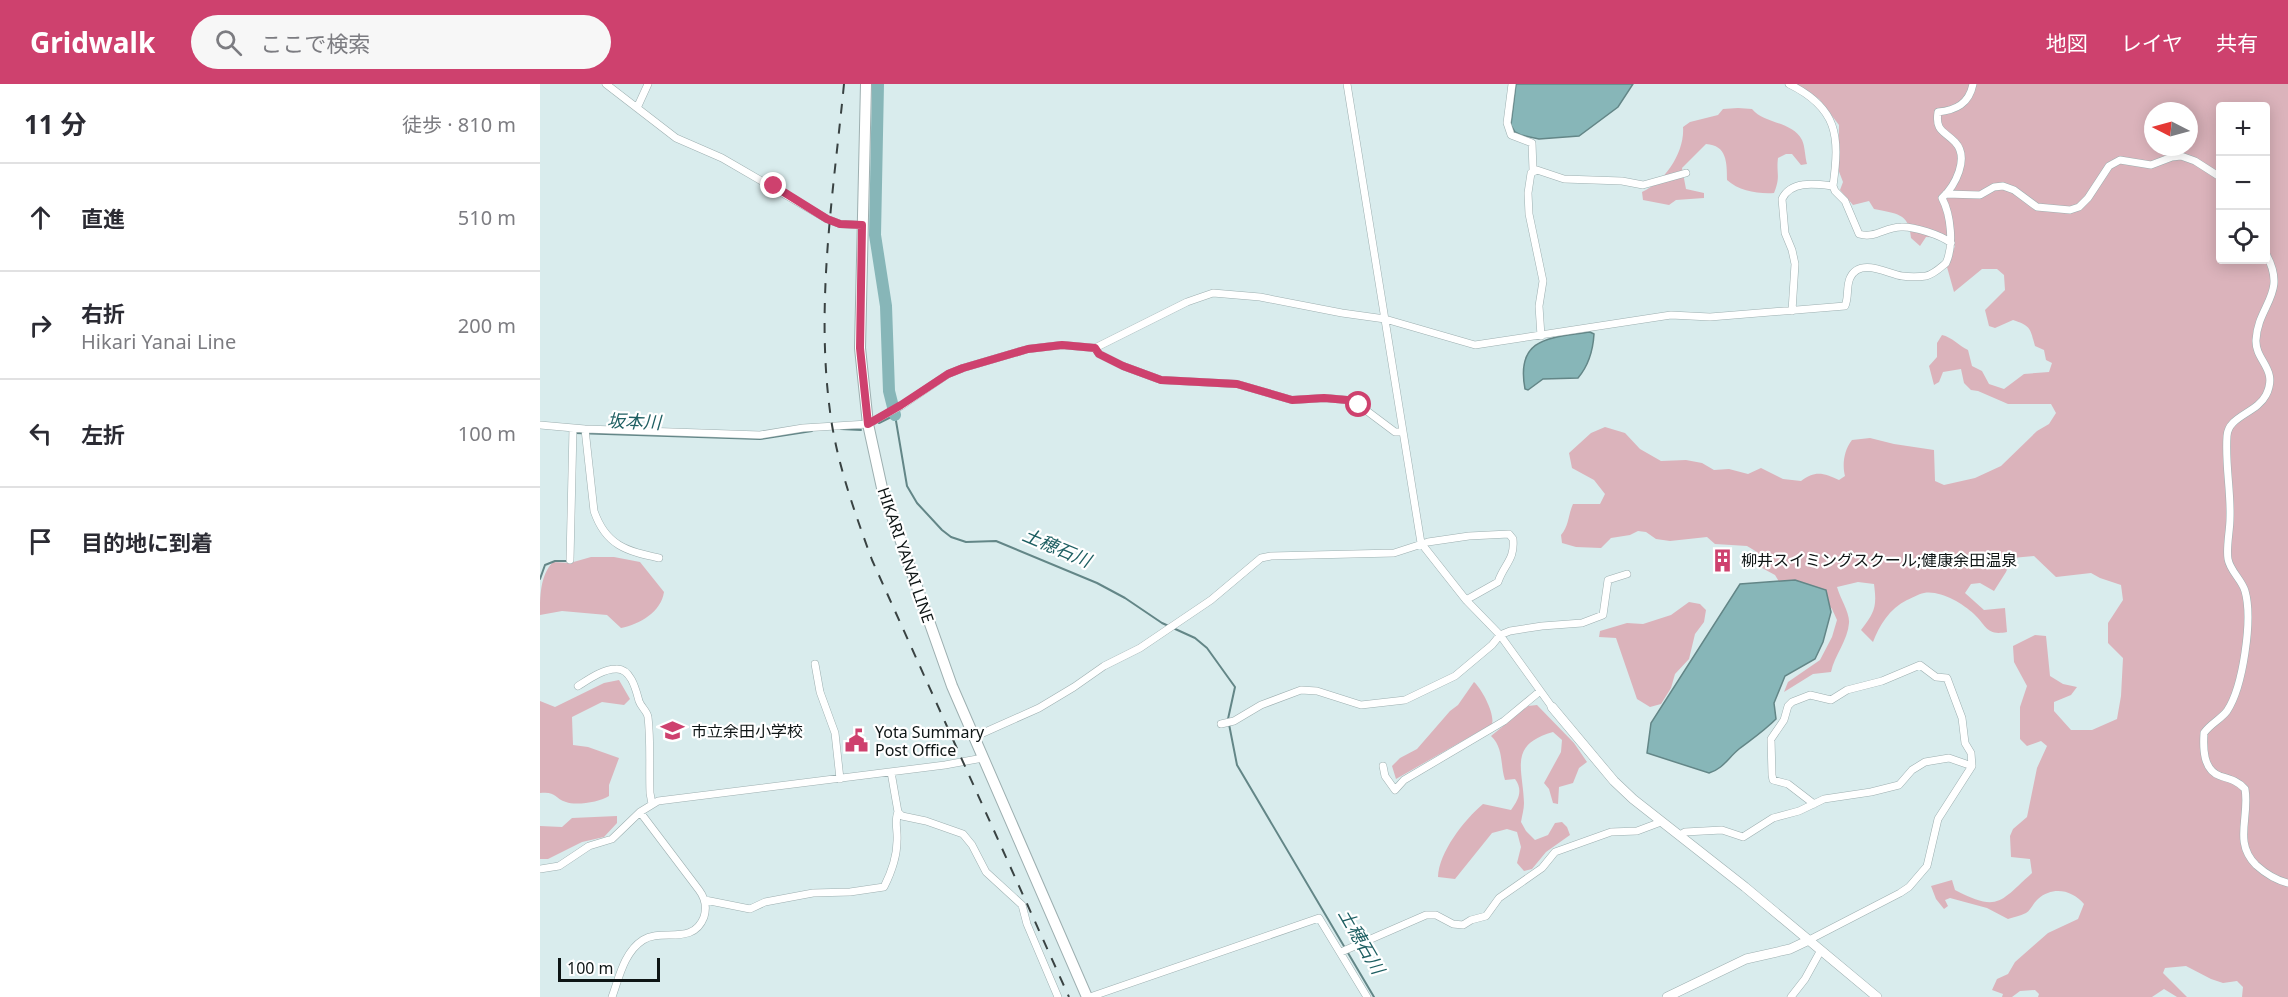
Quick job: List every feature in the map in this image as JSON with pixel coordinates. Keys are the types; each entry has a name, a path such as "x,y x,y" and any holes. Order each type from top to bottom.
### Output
{"main road":[{"name":"HIKARI YANAI LINE","path":"866,84 859,330 868,424 882,488 952,686 1088,997"}],"street":[{"path":"606,84 676,138 722,158 827,219 840,224 862,225"},
{"path":"638,108 648,84"},
{"path":"1347,84 1421,543 1466,600 1500,635 1539,692 1614,781 1661,822 1680,835 1877,997"},
{"path":"1512,84 1507,123 1511,135 1532,143 1533,170 1529,177 1528,193 1529,214 1544,281 1539,306 1541,336"},
{"path":"1789,84 1816,100 1831,119 1837,148 1833,186 1845,201 1859,234 1875,235 1902,226 1935,234 1951,243"},
{"path":"540,425 585,429 760,435 803,428 868,424 948,374 963,368 1028,349 1062,345 1095,348 1187,302 1213,293 1260,297 1385,319 1475,345 1671,315 1700,317 1845,306 1850,278 1854,273 1863,269 1871,267 1904,276 1927,276 1946,263 1951,243 1950,228 1942,198 1952,187 1959,169 1960,151 1954,142 1938,128 1938,112 1951,111 1961,106 1968,98 1973,84"},
{"path":"1946,194 1980,195 1994,187 2003,186 2014,190 2037,207 2070,210 2079,207 2088,198 2109,166 2120,160 2151,165 2181,156 2195,161 2216,174"},
{"path":"1533,170 1545,171 1564,180 1622,181 1643,185 1686,173"},
{"path":"1792,311 1795,264 1785,233 1782,199 1794,188 1807,183 1833,186"},
{"path":"2270,263 2275,288 2257,332 2256,345 2270,375 2269,387 2259,405 2233,422 2227,436 2230,518 2228,559 2246,592 2242,672 2236,694 2227,711 2204,733 2203,744 2205,761 2210,768 2217,775 2240,784 2245,789 2244,849 2251,860 2266,874 2288,884"},
{"path":"1095,348 1099,354 1123,366 1161,380 1237,384 1292,400 1324,398 1347,400 1359,405 1395,432 1402,432"},
{"path":"570,560 573,428"},
{"path":"585,429 596,519 606,535 623,548 659,558"},
{"path":"974,737 1039,708 1104,666 1140,648 1211,600 1261,558 1279,554 1394,554 1421,543 1509,534 1513,539 1514,547 1511,561 1502,572 1498,582 1466,600"},
{"path":"1225,723 1261,705 1300,690 1317,692 1361,705 1405,700 1455,676 1492,645 1500,635 1510,631 1582,622 1603,615 1608,580 1627,574"},
{"path":"815,664 819,692 835,733 840,778"},
{"path":"1667,997 1746,959 1790,948 1809,940 1900,893 1921,875 1930,858 1938,819 1972,766 1971,753 1965,743 1958,704 1947,678 1936,677 1920,666 1882,681 1847,690 1831,700 1810,695 1792,702 1788,706 1784,720 1771,739 1773,780 1788,784 1814,804"},
{"path":"578,686 604,671 621,669 630,677 648,718 652,804"},
{"path":"1383,766 1385,776 1395,789 1404,780 1504,721 1539,692"},
{"path":"540,869 559,866 589,846 612,839 640,812 658,801 945,765 983,758"},
{"path":"1680,835 1685,832 1722,830 1743,837 1773,818 1814,804 1840,796 1893,788 1899,785 1912,770 1925,762 1949,758 1972,766"},
{"path":"705,900 750,909 765,902 813,892 850,892 884,887 897,850 896,819 898,812 891,772"},
{"path":"612,997 628,955 637,945 644,939 652,937 684,935 693,931 703,917 705,900 699,890 640,812"},
{"path":"898,812 902,816 926,821 963,834 972,845 986,872 1022,905 1027,924 1058,997"},
{"path":"1345,951 1426,915 1436,915 1453,924 1463,925 1486,916 1499,898 1542,868 1555,852 1611,832 1637,831 1661,822"},
{"path":"1088,997 1320,918 1345,951 1367,997"},
{"path":"1791,997 1805,979 1821,950"}],"shaded area":[{"path":"1796,84 2288,84 2288,997 2242,997 2243,987 2237,981 2223,983 2186,966 2165,968 2163,973 2187,997 2177,997 2164,989 2152,997 2038,997 2039,994 2035,990 2020,991 2012,997 2002,997 2003,994 1992,990 1997,979 2008,974 2015,962 2048,933 2078,919 2084,904 2074,895 2062,891 2050,892 2038,899 2026,913 2008,919 1987,908 1950,898 1945,900 1948,906 1944,909 1936,899 1931,886 1952,880 1955,890 1969,897 1981,901 1997,901 2032,873 2030,859 2011,857 2010,836 2013,829 2027,817 2037,768 2047,746 2041,741 2027,746 2020,739 2020,707 2027,686 2014,662 2013,646 2035,635 2046,636 2050,676 2063,684 2077,687 2071,695 2054,702 2054,711 2071,730 2092,730 2117,719 2123,658 2108,643 2108,623 2123,600 2121,585 2091,573 2056,577 2034,556 2012,558 1994,591 1980,583 1971,584 1965,593 1984,610 2005,608 2007,632 1991,631 1969,610 1950,598 1937,593 1924,593 1895,608 1878,630 1873,642 1861,630 1874,609 1874,584 1858,582 1837,587 1849,623 1831,672 1813,674 1784,692 1788,682 1820,660 1832,637 1837,620 1832,609 1818,593 1783,588 1775,575 1762,568 1757,552 1747,546 1715,544 1707,537 1670,541 1656,539 1646,532 1638,531 1630,535 1611,538 1601,548 1576,547 1562,543 1561,535 1566,528 1573,504 1600,504 1605,494 1594,480 1572,468 1569,453 1591,433 1605,427 1625,433 1640,449 1661,461 1686,460 1702,463 1714,470 1729,469 1748,474 1761,468 1783,479 1801,481 1815,474 1839,480 1845,476 1844,458 1852,440 1870,438 1934,450 1935,481 1944,485 1975,478 2001,466 2037,431 2049,424 2056,413 2051,404 2008,404 1971,390 1964,383 1961,369 1943,372 1939,382 1934,385 1929,366 1937,357 1937,343 1942,335 1968,350 1972,366 1982,371 1989,384 2004,389 2024,374 2049,372 2052,363 2046,360 2044,350 2035,346 2031,331 2027,326 2013,320 1995,328 1989,326 1985,310 2005,290 2004,275 1997,269 1982,269 1954,292 1947,267 1955,246 1946,238 1926,237 1920,246 1911,238 1907,223 1900,216 1874,209 1869,201 1853,205 1840,190 1843,182 1838,169 1839,125 1819,99"},
{"path":"1723,109 1752,109 1763,118 1792,129 1803,142 1807,164 1801,165 1792,154 1786,154 1778,158 1778,179 1774,193 1749,191 1727,180 1726,161 1722,151 1713,145 1706,144 1682,168 1686,189 1704,193 1704,198 1676,200 1669,205 1643,200 1642,192 1666,174 1677,156 1683,137 1683,127 1690,122 1718,115"},
{"path":"591,557 614,557 640,562 664,592 659,606 649,616 635,624 621,628 607,615 562,611 540,615 543,580 553,562 570,563"},
{"path":"1689,602 1700,604 1706,610 1704,622 1695,634 1689,659 1675,674 1671,688 1661,704 1650,707 1637,699 1616,638 1599,637 1600,631 1627,623 1643,624 1671,615"},
{"path":"619,680 630,699 624,705 602,702 572,717 573,745 588,747 619,758 609,785 609,796 594,802 576,804 566,802 549,793 540,793 540,701 555,707 604,683"},
{"path":"1474,682 1487,702 1492,714 1492,724 1396,779 1392,766 1400,758 1417,749 1458,705"},
{"path":"1537,705 1574,743 1587,762 1579,768 1573,783 1559,787 1558,804 1553,803 1549,789 1544,783 1561,752 1562,740 1553,732 1529,744 1521,759 1524,803 1521,822 1535,840 1548,835 1555,823 1562,822 1570,835 1546,852 1532,869 1524,871 1517,863 1521,847 1517,832 1507,829 1492,833 1455,879 1438,877 1443,857 1454,837 1483,804 1511,810 1516,802 1519,794 1517,783 1515,779 1505,780 1500,751 1491,736 1528,706"},
{"path":"617,816 617,823 604,837 582,842 548,859 540,859 540,826 562,827 572,818"}],"water":[{"path":"1516,84 1633,84 1618,107 1579,136 1539,139 1515,132 1511,125"},
{"path":"1590,332 1594,334 1591,352 1588,363 1578,378 1543,379 1528,390 1525,389 1523,372 1531,349 1550,339"},
{"path":"1795,580 1826,590 1831,612 1823,642 1815,659 1785,676 1774,703 1776,719 1722,766 1709,773 1647,753 1651,723 1740,584"}],"waterway":[{"name":"土穂石川","path":"878,84 875,235 886,306 889,391 895,415"},
{"name":"土穂石川","path":"879,423 895,415 907,486 917,503 951,537 966,542 996,541 1097,583 1125,598 1162,623 1195,638 1207,648 1235,687 1228,719 1237,765 1374,997"},
{"name":"坂本川","path":"841,429 861,430"},
{"name":"坂本川","path":"575,433 760,439 812,431"},
{"name":"坂本川","path":"540,579 545,565 555,561 567,561"}],"railway":[{"path":"844,84 827,254 825,297 827,382 839,460 872,560 1069,997"}],"place":[{"name":"柳井スイミングスクール;健康余田温泉","path":"1723,560"},
{"name":"市立余田小学校","path":"673,731"},
{"name":"Yota Summary Post Office","path":"857,741"}],"route":[{"path":"774,186 827,219 840,224 862,225 859,321 868,424 948,374 1028,349 1062,345 1095,348 1099,354 1123,366 1161,380 1237,384 1292,400 1324,398 1347,400 1359,405"}]}
